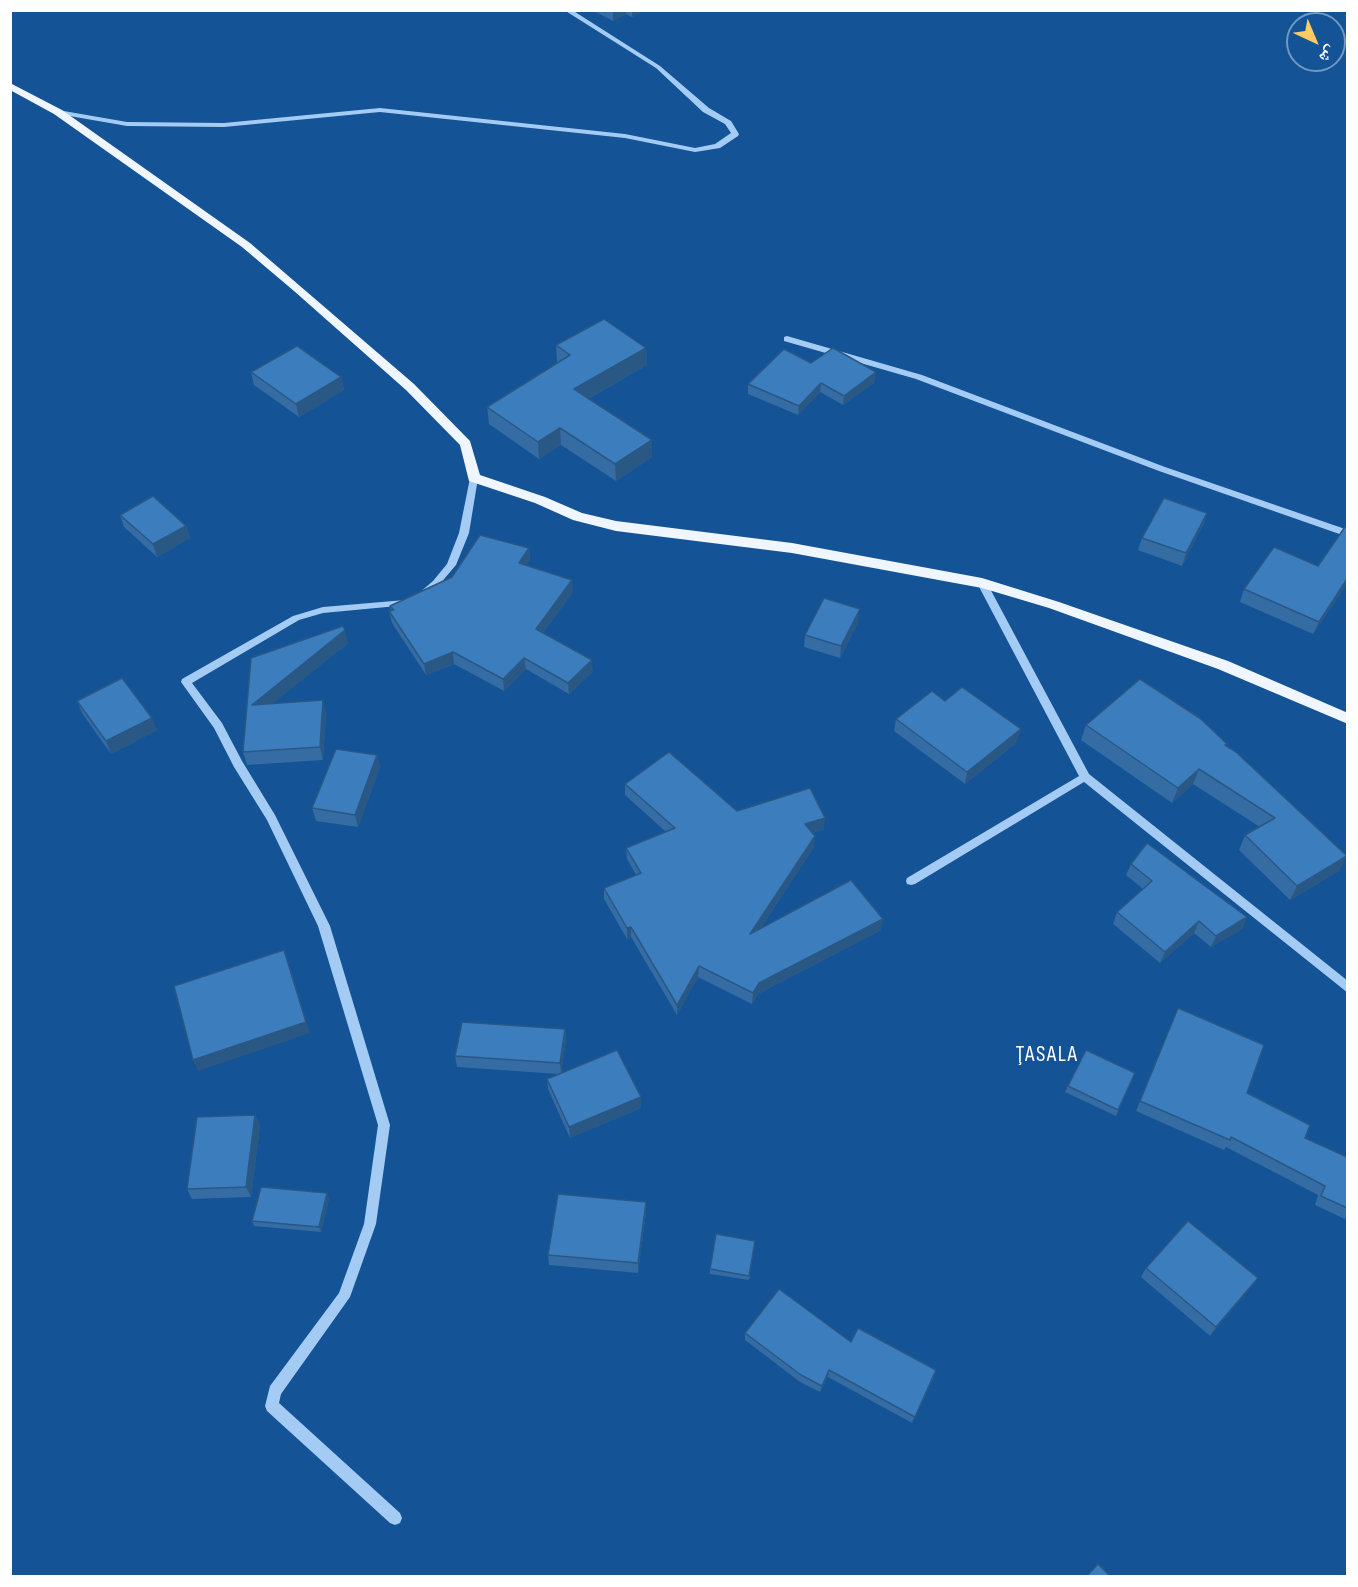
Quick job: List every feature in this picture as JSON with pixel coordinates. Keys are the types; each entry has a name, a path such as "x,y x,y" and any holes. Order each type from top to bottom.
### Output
{"main road":[{"path":"10,86 58,112 246,245 410,387 466,444 474,478 540,500 578,517 616,526 792,548 982,583 1054,605 1223,665 1347,719"}],"street":[{"path":"58,112 127,124 224,124 380,110 625,136 695,150 717,146 735,134 728,123 706,110 658,67 567,10"},
{"path":"787,339 919,377 1162,469 1347,534"},
{"path":"395,1518 272,1406 275,1391 344,1297 370,1224 384,1125 324,926 271,818 218,726 186,682 296,618 323,610 402,604 419,597 436,583 451,565 464,533 474,478"},
{"path":"982,583 1085,777 1347,988"},
{"path":"911,882 1085,777"}],"building":[{"path":"604,319 646,348 574,389 652,440 615,464 560,428 538,442 487,407 570,355 556,345"},
{"path":"297,346 341,377 296,404 251,372"},
{"path":"833,348 876,372 844,396 821,383 799,406 748,384 784,349 811,363"},
{"path":"153,496 186,526 153,544 120,515"},
{"path":"1164,498 1207,513 1186,553 1142,538"},
{"path":"1347,524 1347,579 1319,622 1244,589 1274,547 1318,566"},
{"path":"480,535 529,548 519,563 572,580 536,629 592,660 568,683 524,658 503,679 453,652 424,664 389,611 394,610 390,606 452,577"},
{"path":"824,598 860,609 841,646 805,635"},
{"path":"343,626 345,630 252,705 323,700 320,747 243,752 251,658"},
{"path":"122,678 152,718 106,741 77,701"},
{"path":"1140,679 1201,719 1227,744 1225,745 1236,752 1347,856 1297,886 1245,835 1275,818 1199,769 1178,788 1086,725"},
{"path":"962,687 1021,729 967,772 896,719 932,691 945,701"},
{"path":"336,749 377,755 355,815 312,808"},
{"path":"669,752 737,811 810,788 825,818 805,824 815,836 750,934 851,880 883,919 759,983 753,993 699,966 677,1005 631,927 627,928 604,888 641,873 626,848 675,828 625,784"},
{"path":"1147,843 1247,917 1216,936 1199,921 1165,952 1117,912 1152,881 1131,864"},
{"path":"284,950 306,1022 193,1060 174,986"},
{"path":"1178,1008 1264,1045 1247,1093 1310,1125 1305,1138 1347,1157 1347,1208 1321,1196 1325,1186 1231,1137 1230,1140 1140,1101"},
{"path":"462,1022 565,1029 560,1063 455,1056"},
{"path":"617,1050 641,1097 569,1127 547,1079"},
{"path":"1086,1050 1135,1073 1118,1110 1068,1086"},
{"path":"255,1115 246,1187 187,1189 197,1117"},
{"path":"261,1187 327,1193 319,1227 252,1221"},
{"path":"558,1194 646,1202 638,1263 548,1255"},
{"path":"1188,1221 1258,1278 1216,1327 1146,1268"},
{"path":"716,1234 755,1241 749,1276 710,1269"},
{"path":"779,1289 851,1342 858,1328 936,1370 915,1417 829,1370 822,1386 801,1375 745,1333"},
{"path":"1098,1564 1110,1576 1087,1576"}],"district":[{"name":"ŢASALA","path":"1047,1055"}]}
